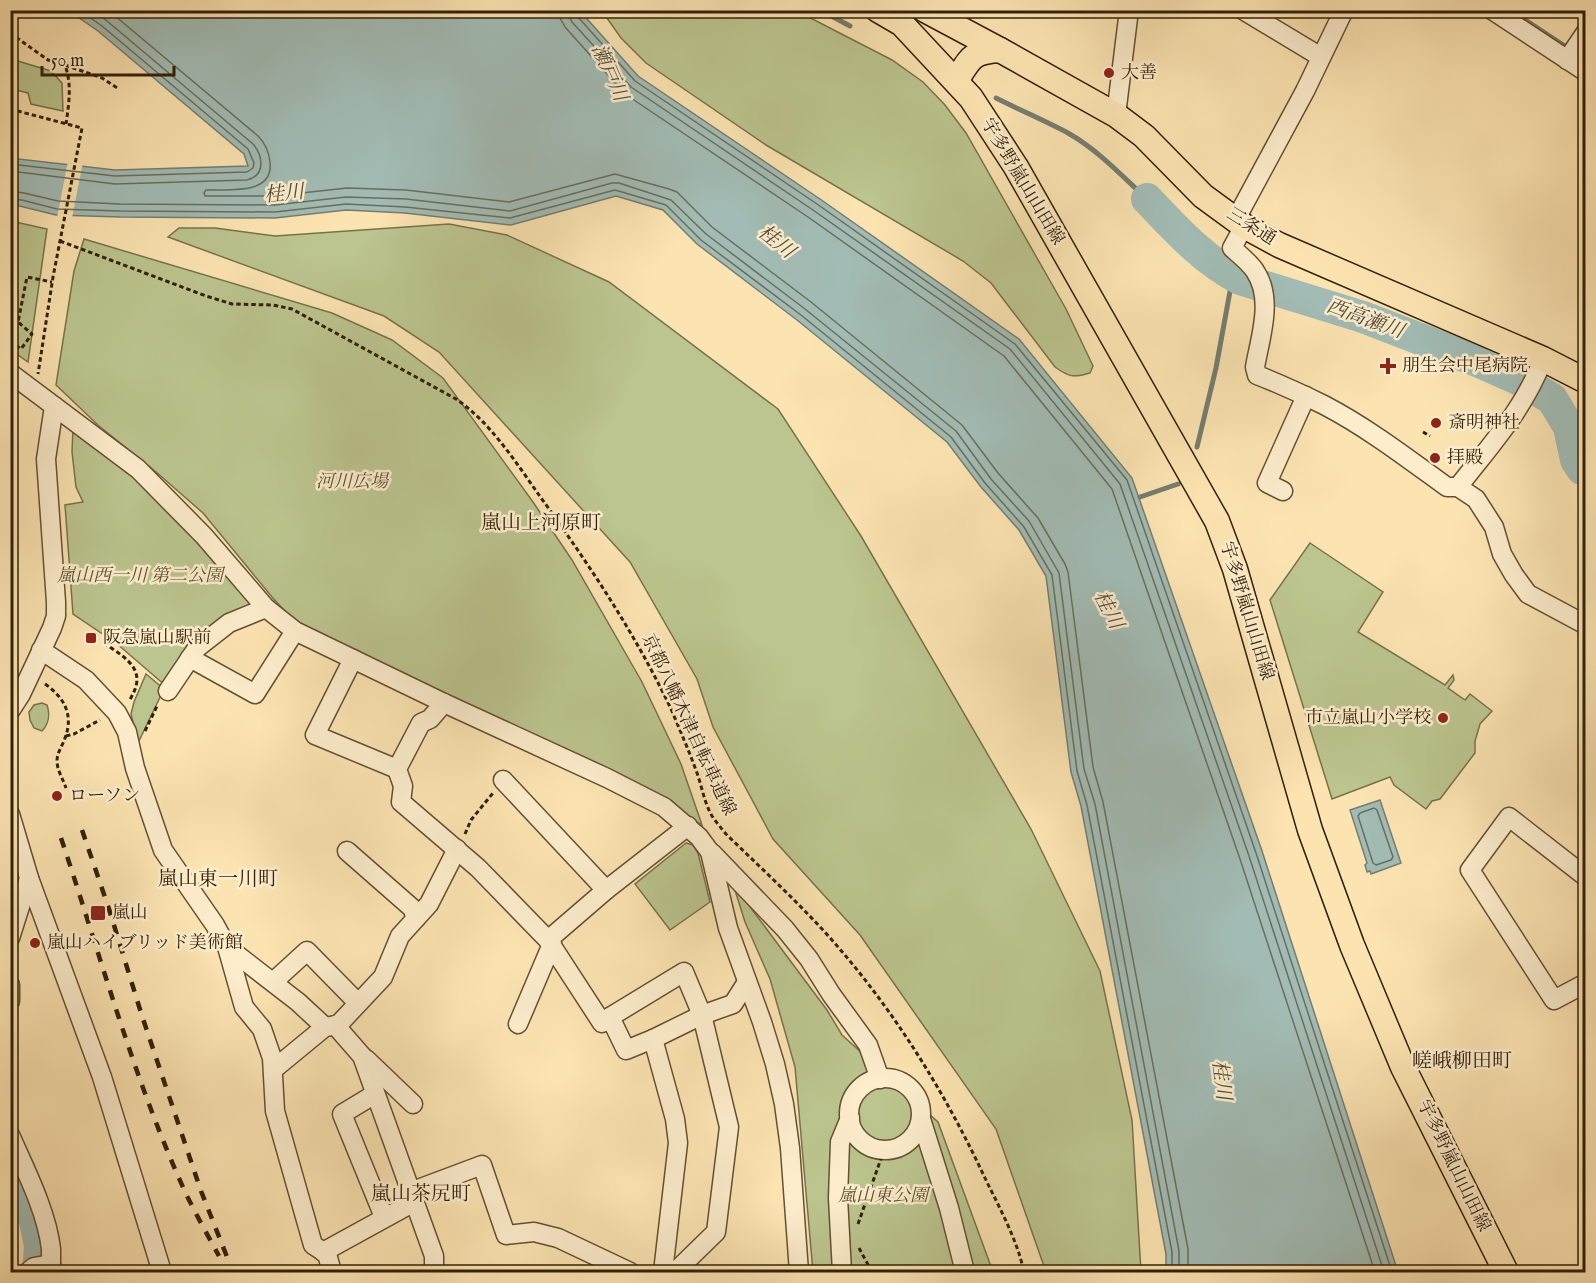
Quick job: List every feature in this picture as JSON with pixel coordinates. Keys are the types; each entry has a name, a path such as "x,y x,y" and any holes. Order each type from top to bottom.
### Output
{"main road":[{"name":"宇多野嵐山山田線","path":"878,10 905,17 971,99 1016,167 1217,521 1235,569 1310,830 1352,945 1403,1067 1506,1272"},
{"path":"925,10 1000,50"},
{"path":"905,17 1000,50"},
{"path":"956,81 973,55 984,51 1000,50"},
{"name":"三条通","path":"1000,50 1116,115 1144,136 1203,196 1240,223 1279,245 1540,367 1586,381"}],"street":[{"path":"1116,115 1130,10"},
{"path":"1243,10 1321,57"},
{"path":"1344,10 1240,223 1232,248 1255,270 1261,285 1265,309 1255,367 1257,375 1327,407 1390,446 1447,487 1458,488 1476,499 1494,527 1502,554 1528,594 1586,626"},
{"path":"1492,10 1586,72"},
{"path":"1567,60 1586,32"},
{"path":"1458,488 1518,409 1540,367"},
{"path":"10,372 138,469 204,536 266,608 295,631 607,778 664,807 688,826 785,929 809,959 868,1045 880,1079"},
{"path":"1283,491 1267,483 1306,396"},
{"path":"10,711 21,694 56,616 56,586 46,459 54,406"},
{"path":"168,691 197,648 230,624 266,608"},
{"path":"190,658 255,694 295,631"},
{"path":"41,650 86,680 117,713 127,732 132,755 163,850 215,925 227,947 244,1007 262,1029 274,1069 275,1111 313,1245 327,1254 332,1272"},
{"path":"353,659 315,735 397,769"},
{"path":"444,703 430,719 421,723 397,769 403,786 401,802 478,868 550,942 602,1023 684,972 702,1015 729,1127 716,1232 675,1272"},
{"path":"503,780 606,890"},
{"path":"10,814 29,878 102,1077 162,1272"},
{"path":"1586,877 1509,817 1470,870 1554,1000 1586,983"},
{"path":"518,1024 550,942 606,890 688,826"},
{"path":"274,1069 330,1026 338,1024 383,977 400,936 429,904 457,849"},
{"path":"347,851 412,908 416,918"},
{"path":"711,852 728,928 762,1022 784,1104 790,1148 799,1272"},
{"path":"10,938 29,878"},
{"path":"227,947 330,1026 413,1104"},
{"path":"273,982 307,951 358,1003"},
{"path":"610,1017 626,1050 702,1015 733,1004 747,982"},
{"path":"10,985 10,1001"},
{"path":"653,1039 675,1119 678,1143 663,1272"},
{"path":"362,1056 434,1256 434,1272"},
{"path":"880,1079 901,1082 917,1097 921,1108 918,1129 912,1138 895,1149 884,1150 865,1144 857,1137 850,1118 850,1107 854,1097 861,1088 880,1079"},
{"path":"375,1094 342,1114 384,1217"},
{"path":"842,1272 838,1198 840,1142 850,1118"},
{"path":"921,1119 949,1208 965,1272"},
{"path":"10,1135 17,1169 41,1210 47,1228 51,1248 42,1268"},
{"path":"322,1252 384,1217 412,1197 482,1165 506,1235 534,1232 558,1238 630,1272"}],"path":[{"path":"10,33 48,60 102,78 119,89"},
{"path":"65,65 70,97 66,124"},
{"path":"10,109 82,128 52,282 36,392"},
{"name":"京都八幡木津自転車道線","path":"60,241 232,304 273,305 292,309 456,399 475,414 519,467 548,507 627,626 682,734 713,818 843,953 911,1045 962,1129 1010,1232 1024,1272"},
{"path":"10,332 18,322 27,277 52,282"},
{"path":"10,341 21,349 32,334 18,322"},
{"path":"1423,432 1430,436"},
{"path":"104,643 135,669 136,686 129,700"},
{"path":"40,681 54,690 64,703 68,720 66,736 57,760 66,788"},
{"path":"132,755 162,697 168,691"},
{"path":"66,736 104,719"},
{"path":"855,1232 884,1150"}],"green space":[{"path":"602,11 797,11 892,60 923,82 945,105 966,133 1066,309 1093,366 1090,373 1071,376 1055,367 991,283 963,261 766,145 646,63 621,38"},
{"path":"11,59 51,71 62,83 63,111 31,104 28,93 11,89"},
{"path":"11,221 47,229 28,362 11,350"},
{"path":"449,224 507,235 609,282 778,409 861,536 1031,829 1100,971 1132,1120 1141,1272 1046,1272 996,1129 860,935 773,839 713,727 697,679 630,562 439,352 384,316 168,237 179,228 215,228 275,236"},
{"name":"河川広場","path":"84,239 332,313 392,340 443,378 572,560 642,682 681,764 702,825 675,807 293,620 203,513 99,426 56,385 74,271"},
{"name":"嵐山西一川 第二公園","path":"73,428 130,469 260,605 166,686 116,643 73,614 65,505 83,502 76,487 72,452"},
{"path":"1310,543 1383,592 1358,632 1445,685 1453,675 1454,680 1448,688 1465,700 1470,694 1492,711 1480,724 1475,741 1475,753 1440,799 1432,801 1426,809 1394,785 1390,777 1332,799 1270,600"},
{"path":"146,674 164,689 138,743 131,714"},
{"path":"42,703 47,705 49,715 42,731 34,728 29,712 34,705"},
{"path":"686,843 693,845 698,853 710,902 670,930 635,884"},
{"name":"嵐山東公園","path":"733,884 827,1010 842,1035 938,1122 993,1272 813,1272 795,1067 770,979 745,922"}],"water":[{"path":"69,11 580,11 638,76 820,199 1019,339 1132,478 1262,851 1398,1272 1166,1272 1166,1254 1081,806 1071,772 1046,576 1019,530 981,487 947,442 797,320 697,244 663,210 616,196 511,225 405,213 346,210 275,218 56,215 11,204 10,158 115,170 248,166 244,154 98,31"},
{"path":"1380,800 1401,863 1371,874 1370,871 1367,872 1365,865 1367,863 1350,810"}],"pier":[{"path":"68,161 83,162 72,218 57,218"}],"waterway":[{"name":"西高瀬川","path":"820,10 850,26"},
{"path":"1510,10 1586,60"},
{"name":"西高瀬川","path":"996,98 1079,140 1147,199"},
{"name":"西高瀬川","path":"1147,199 1202,253 1240,279 1363,317 1477,361 1522,381 1552,399 1569,427 1576,460 1582,469 1586,470"},
{"name":"西高瀬川","path":"1197,447 1216,368 1233,275"},
{"name":"西高瀬川","path":"1140,497 1178,484"},
{"path":"10,1162 35,1221 40,1246 38,1272"}],"railway":[{"path":"82,830 201,1191 233,1272"},
{"path":"61,838 134,1064 187,1196 219,1256"}],"place":[{"name":"大善","path":"1109,73"},
{"name":"朋生会中尾病院","path":"1388,366"},
{"name":"斎明神社","path":"1436,423"},
{"name":"拝殿","path":"1435,458"},
{"name":"阪急嵐山駅前","path":"91,638"},
{"name":"市立嵐山小学校","path":"1443,718"},
{"name":"ローソン","path":"57,796"},
{"name":"嵐山","path":"98,913"},
{"name":"嵐山ハイブリッド美術館","path":"35,943"}],"district":[{"name":"嵐山上河原町","path":"541,523"},
{"name":"嵐山東一川町","path":"218,879"},
{"name":"嵯峨柳田町","path":"1462,1061"},
{"name":"嵐山茶尻町","path":"421,1194"}],"water label":[{"name":"瀬戸川","path":"609,73"},
{"name":"桂川","path":"284,194"},
{"name":"桂川","path":"776,242"},
{"name":"桂川","path":"1108,610"},
{"name":"桂川","path":"1221,1080"}]}
